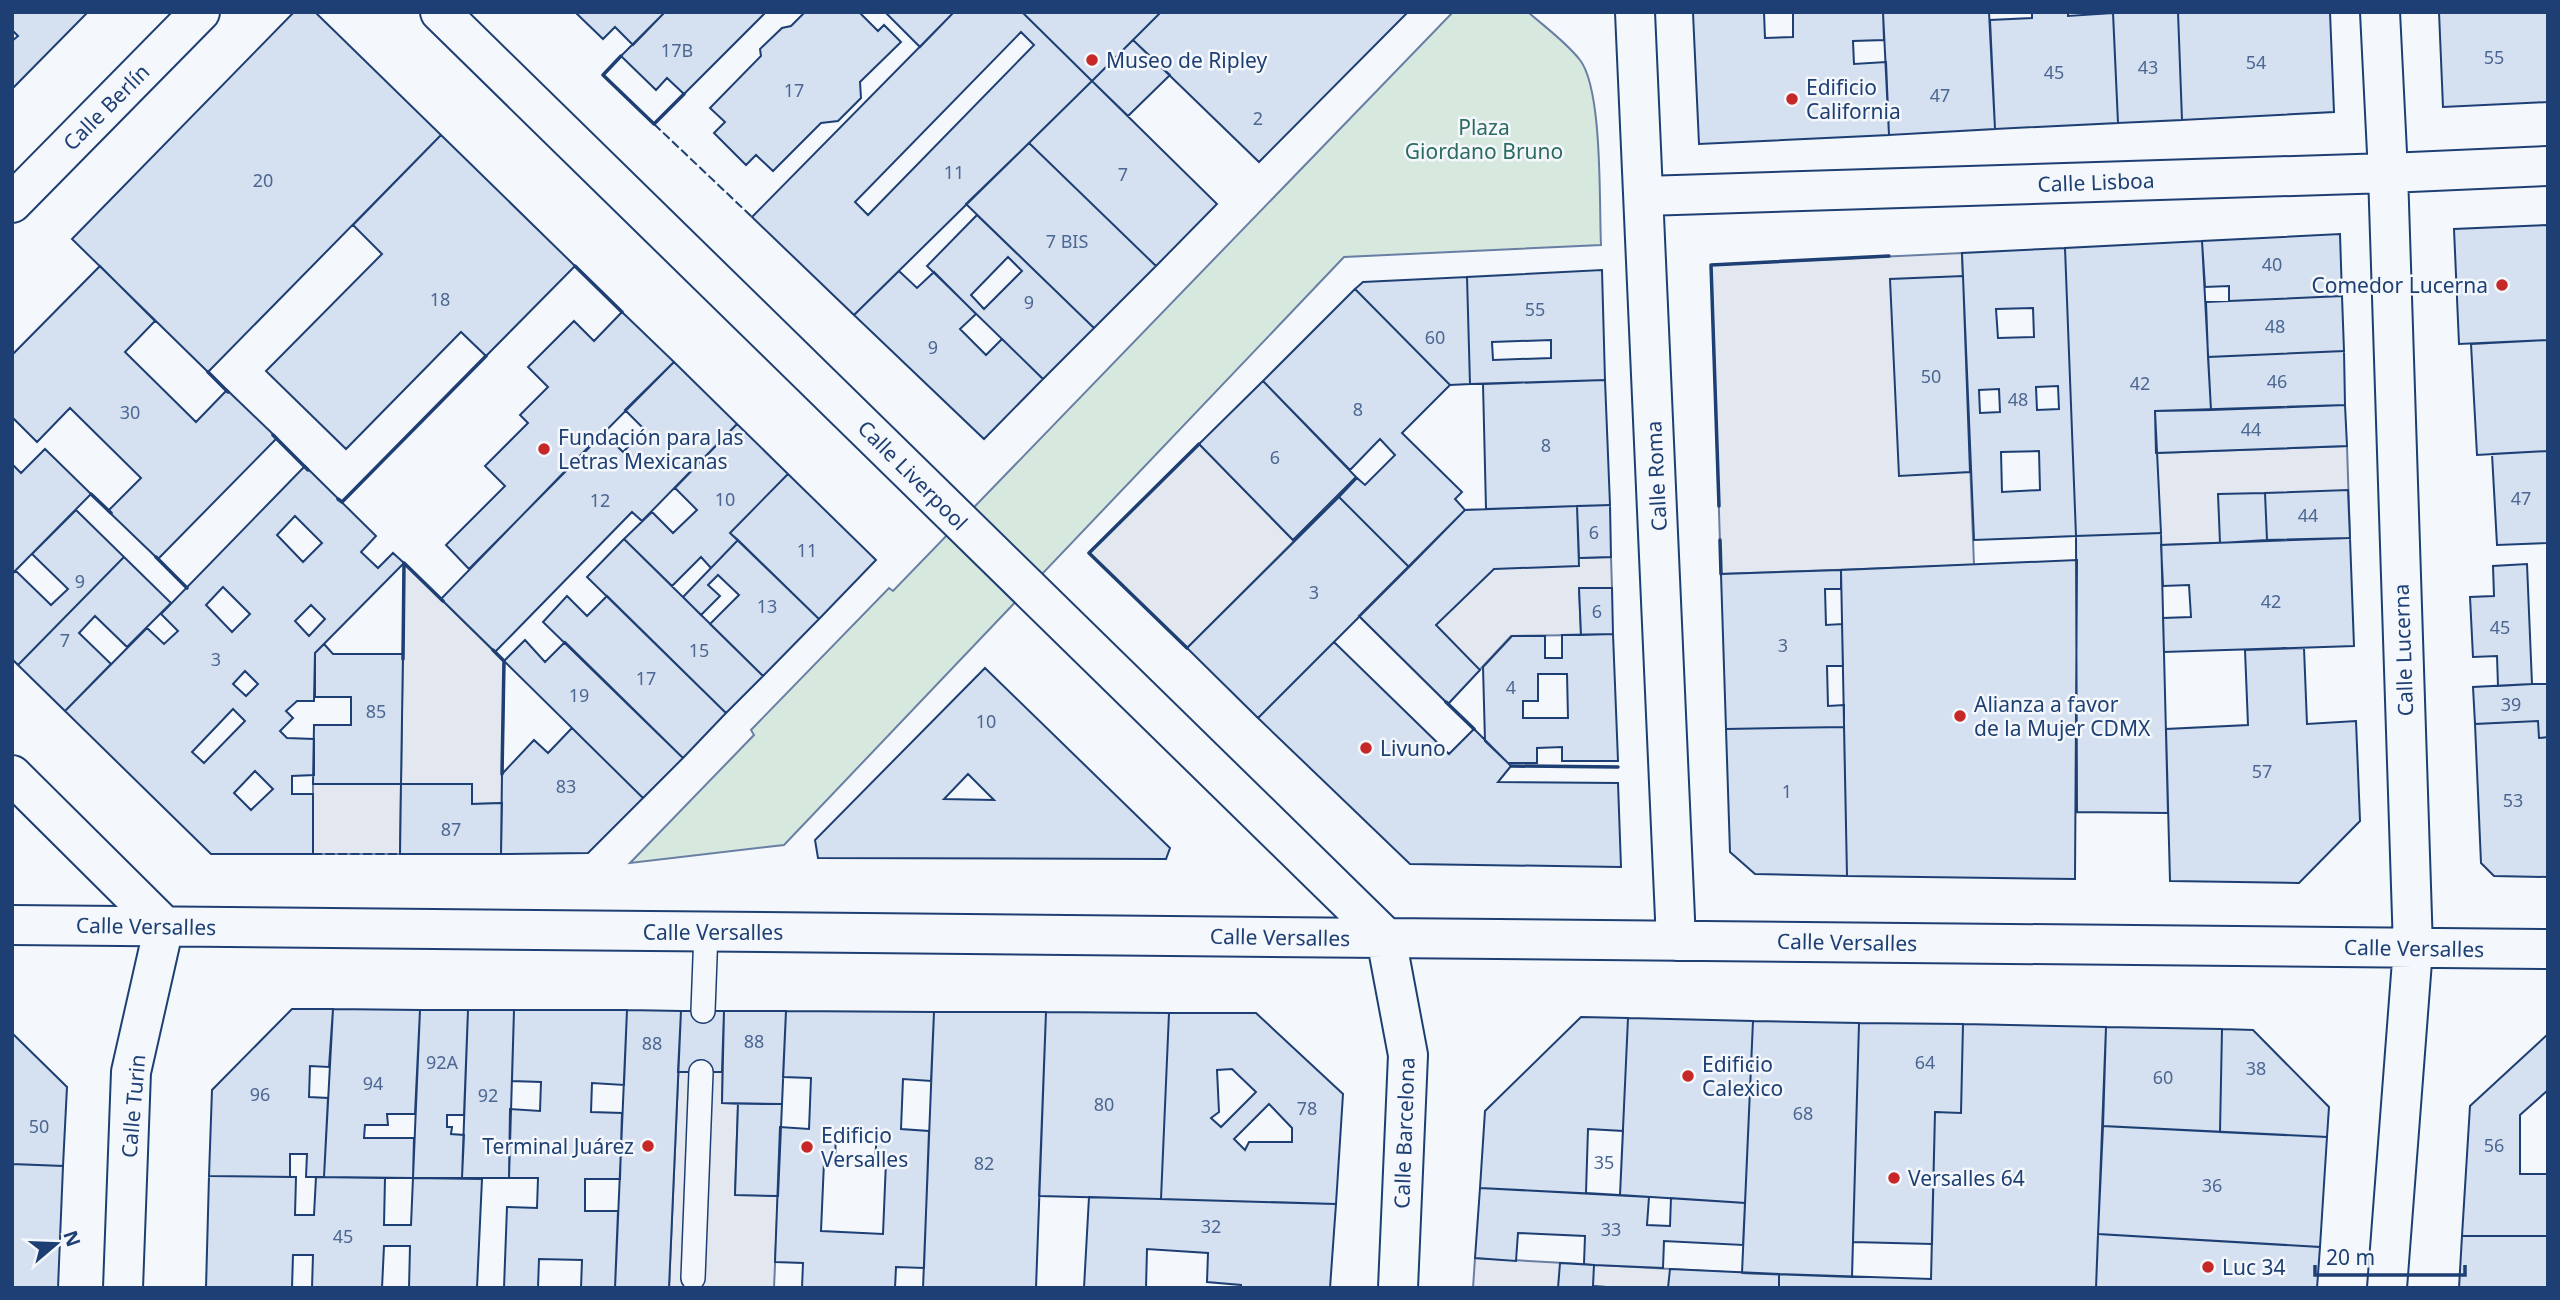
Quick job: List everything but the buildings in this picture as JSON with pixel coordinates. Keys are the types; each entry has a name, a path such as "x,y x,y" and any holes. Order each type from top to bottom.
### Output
{"street":[{"name":"Calle Berlín","path":"12,203 200,12"},
{"name":"Calle Liverpool","path":"440,12 1386,938"},
{"name":"Calle Lucerna","path":"2380,12 2388,173 2413,948 2387,1288"},
{"name":"Calle Roma","path":"1629,19 1644,196 1676,941"},
{"name":"Calle Lisboa","path":"1644,196 2548,166"},
{"path":"12,775 164,926"},
{"name":"Calle Versalles","path":"12,925 2548,949"},
{"name":"Calle Turin","path":"123,1288 131,1072 164,926"},
{"name":"Calle Barcelona","path":"1386,938 1408,1055 1398,1288"}],"lane":[{"path":"703,1011 706,931"},
{"path":"693,1278 701,1072"}],"green space":[{"name":"Plaza Giordano Bruno","path":"1453,12 1528,12 1580,60 1593,96 1596,121 1601,245 1344,257 784,845 630,863 754,735 751,730 889,588 893,591"}],"shaded area":[{"path":"1962,253 1974,565 1721,574 1711,265"},
{"path":"1199,444 1294,541 1187,648 1089,553"},
{"path":"2347,446 2350,538 2161,545 2156,453"},
{"path":"1577,506 1579,558 1611,557 1612,588 1579,588 1581,635 1511,636 1448,704 1359,616 1465,510"},
{"path":"404,563 504,661 502,803 472,804 472,784 401,784 400,854 313,854 313,784 401,783"},
{"path":"681,1011 724,1011 722,1103 738,1104 735,1194 778,1196 774,1288 669,1288"},
{"path":"1475,1258 1742,1273 1779,1288 1473,1288"}],"fence":[{"path":"654,124 752,217"},
{"path":"313,854 400,854"}],"wall":[{"path":"621,56 603,75 654,124 684,94"},
{"path":"1719,506 1711,265 1889,256"},
{"path":"575,266 622,312"},
{"path":"338,499 342,502 486,356"},
{"path":"208,372 228,392"},
{"path":"273,435 308,470"},
{"path":"1187,648 1089,553 1199,444"},
{"path":"91,494 111,513"},
{"path":"1720,540 1721,574"},
{"path":"156,557 187,588"},
{"path":"403,659 404,563 443,601"},
{"path":"493,650 504,661 502,774"},
{"path":"1446,702 1474,729"},
{"path":"1511,766 1618,767"}],"place":[{"name":"Museo de Ripley","path":"1092,60"},
{"name":"Edificio California","path":"1792,99"},
{"name":"Comedor Lucerna","path":"2502,285"},
{"name":"Fundación para las Letras Mexicanas","path":"544,449"},
{"name":"Alianza a favor de la Mujer CDMX","path":"1960,716"},
{"name":"Livuno","path":"1366,748"},
{"name":"Edificio Calexico","path":"1688,1076"},
{"name":"Terminal Juárez","path":"648,1146"},
{"name":"Edificio Versalles","path":"807,1147"},
{"name":"Versalles 64","path":"1894,1178"},
{"name":"Luc 34","path":"2208,1267"}]}
